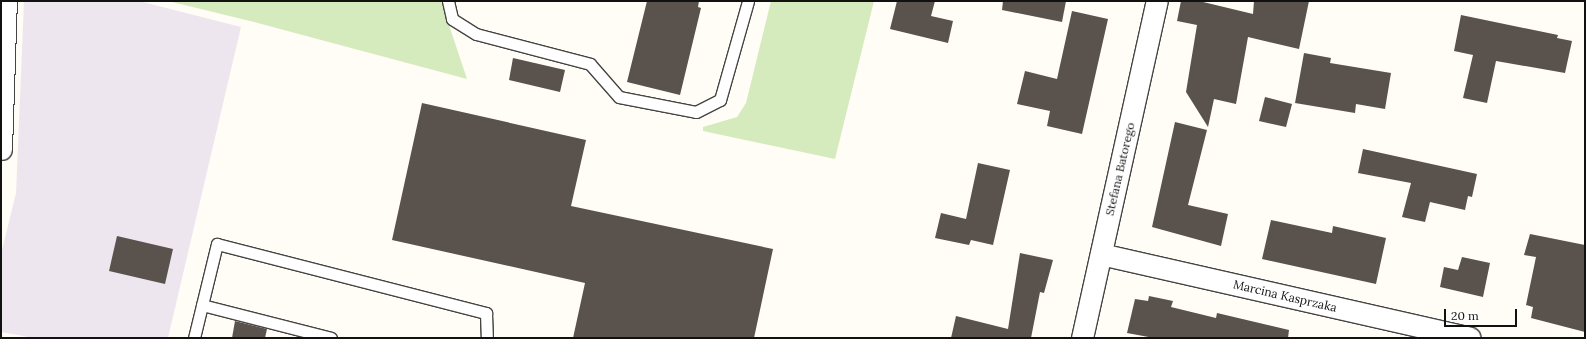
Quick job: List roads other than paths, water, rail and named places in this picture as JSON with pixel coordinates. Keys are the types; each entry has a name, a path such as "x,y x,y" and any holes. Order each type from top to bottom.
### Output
{"street":[{"path":"1,149 6,1"},
{"name":"Stefana Batorego","path":"1082,338 1157,1"},
{"name":"Marcina Kasprzaka","path":"1101,254 1470,338"}],"lane":[{"path":"448,1 452,19 476,34 590,64 619,97 696,112 720,100 748,1"},
{"path":"194,338 217,244 486,313 488,338"},
{"path":"202,304 331,338"}]}
